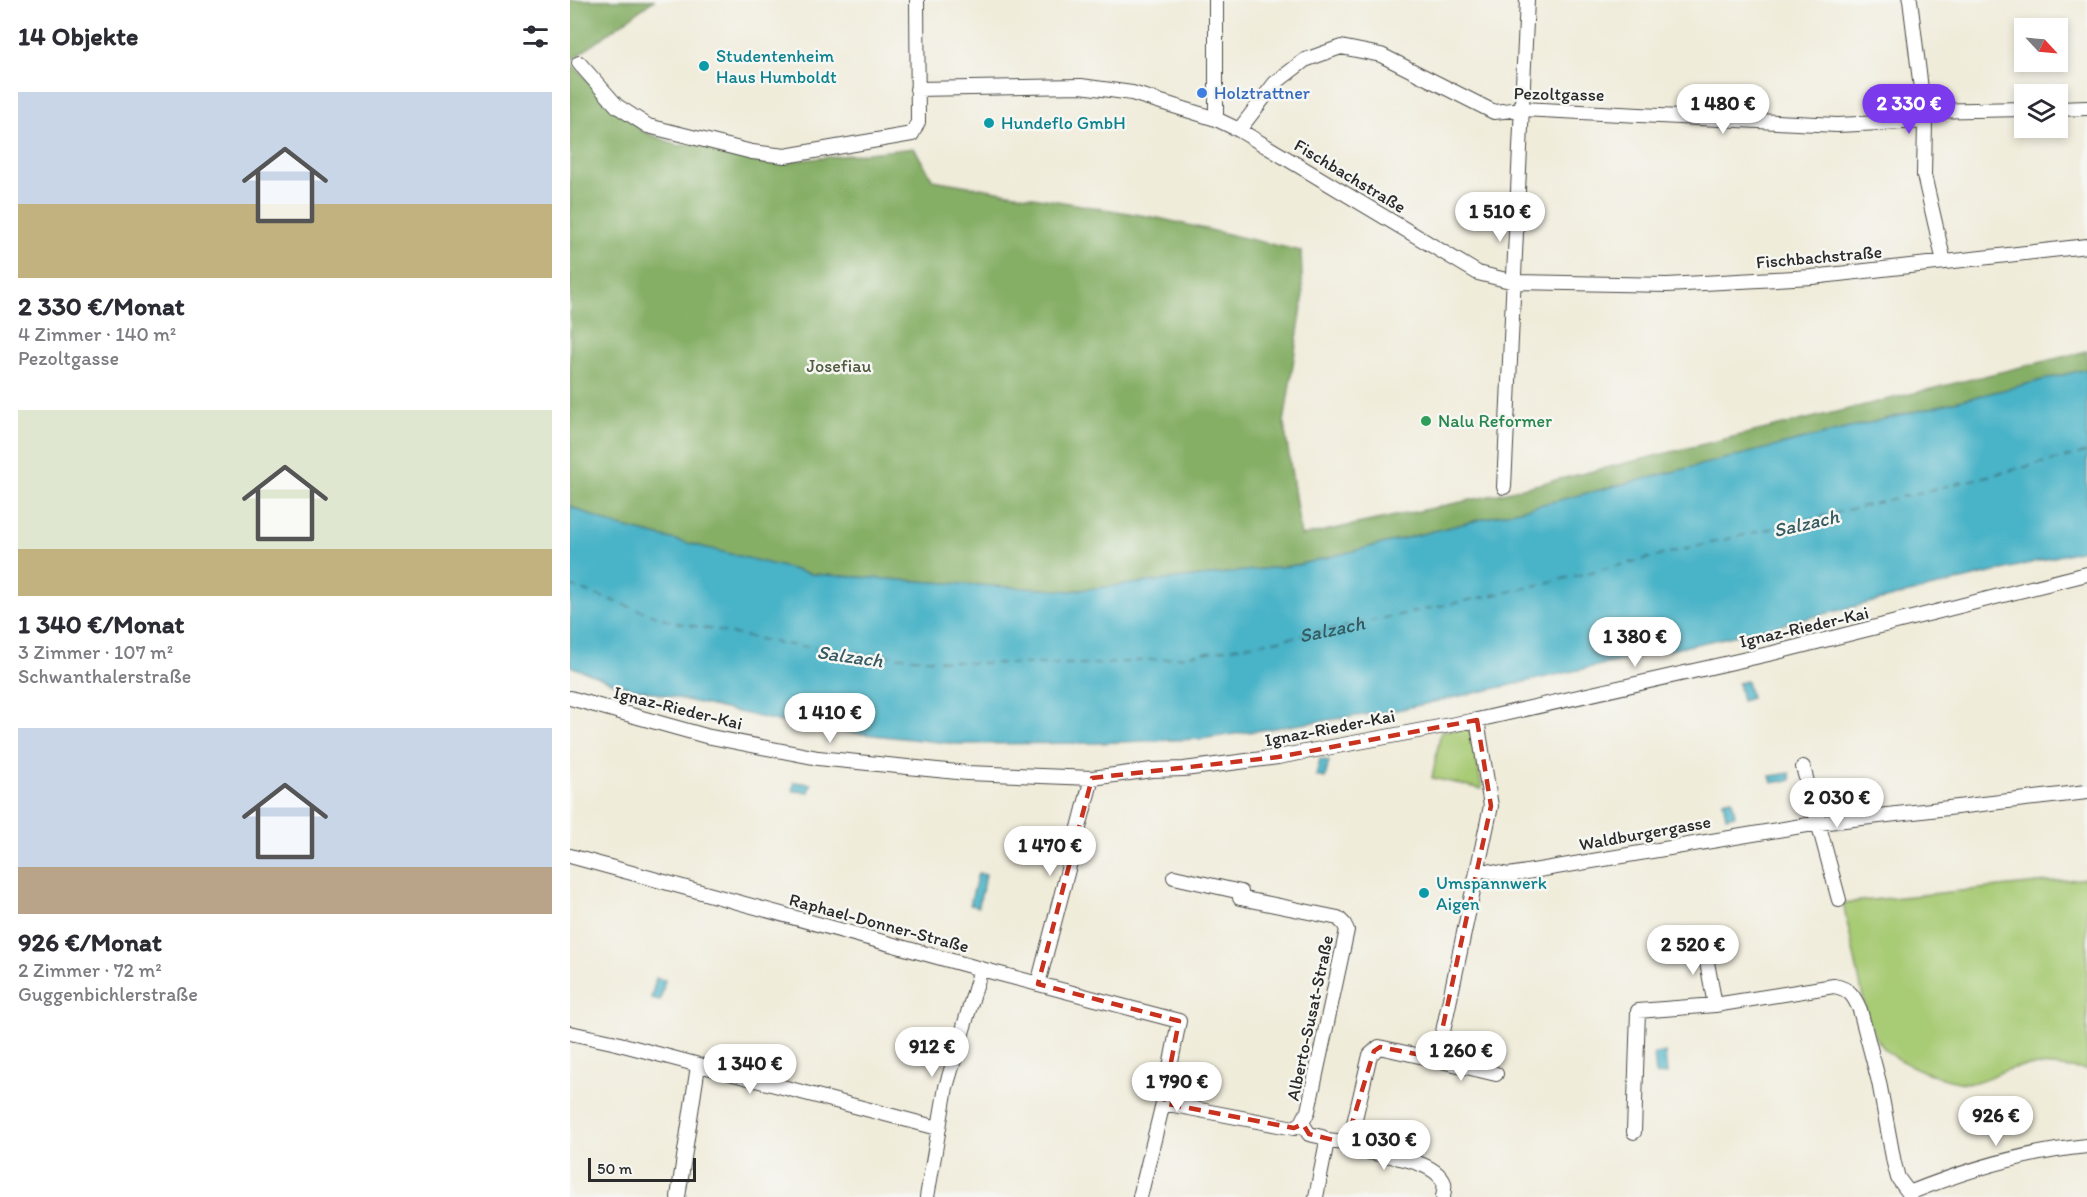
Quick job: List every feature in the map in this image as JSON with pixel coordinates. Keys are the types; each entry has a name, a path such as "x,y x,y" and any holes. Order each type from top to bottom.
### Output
{"street":[{"path":"579,63 617,106 648,126 752,152 785,156 912,134 918,122 917,0"},
{"path":"1216,0 1216,119"},
{"path":"1504,487 1527,0"},
{"path":"1910,0 1924,116 1924,175 1944,262"},
{"name":"Pezoltgasse","path":"1239,130 1275,83 1305,60 1341,47 1381,55 1494,112 1522,110 1837,125 2014,110"},
{"name":"Fischbachstraße","path":"917,88 1081,86 1132,93 1216,119 1239,130 1478,273 1514,282 1667,285 1780,280 2087,246"},
{"path":"2068,109 2087,108"},
{"name":"Ignaz-Rieder-Kai","path":"570,698 706,736 818,758 967,773 1092,778 1152,770 1184,770 1278,757 1477,720 1773,654 2087,574"},
{"path":"1433,1059 1438,1055 1491,806 1477,720"},
{"path":"1803,767 1839,900"},
{"path":"1038,984 1092,778"},
{"name":"Waldburgergasse","path":"1478,869 1509,875 1819,822 2087,792"},
{"name":"Raphael-Donner-Straße","path":"570,856 1179,1021 1163,1103"},
{"name":"Alberto-Susat-Straße","path":"1163,1103 1294,1128 1302,1123 1308,1111 1347,930 1338,918 1240,898 1241,892 1174,877"},
{"path":"1703,941 1715,1005"},
{"path":"927,1197 949,1072 981,969"},
{"path":"1634,1132 1638,1011 1715,1005 1834,986 1849,990 1860,1010 1883,1101 1898,1178 1907,1195 1937,1182 2013,1159 2087,1146"},
{"path":"570,1033 938,1128"},
{"path":"1346,1143 1350,1140 1368,1061 1379,1047 1496,1074"},
{"path":"678,1197 698,1066"},
{"path":"1140,1197 1163,1103"},
{"path":"1302,1123 1309,1134 1328,1141 1346,1143 1355,1150 1425,1165 1440,1176 1445,1185 1443,1197"},
{"path":"1316,1197 1328,1141"}],"highlighted area":[{"path":"1477,720 1491,806 1436,1058 1380,1047 1374,1051 1346,1143 1309,1134 1303,1124 1294,1128 1163,1103 1179,1021 1038,984 1092,778 1278,757"}],"green space":[{"path":"570,0 654,0 570,61"},
{"name":"Josefiau","path":"570,63 642,131 679,146 699,142 765,164 914,148 933,180 1158,218 1301,251 1303,300 1284,423 1301,536 1494,495 2087,351 2087,369 1297,565 1070,591 811,574 611,524 570,506"},
{"path":"1469,728 1472,731 1482,789 1432,778 1441,731"},
{"path":"2087,878 2087,1070 2035,1065 2012,1069 1975,1082 1961,1082 1916,1068 1888,1052 1876,1038 1868,1021 1843,903"}],"water":[{"name":"Salzach","path":"2087,369 2087,549 1756,631 1397,710 1201,739 958,744 807,728 616,684 570,666 570,506 611,524 811,574 1070,591 1297,565"},
{"path":"1747,681 1751,698 1742,701 1738,683"},
{"path":"1320,759 1329,761 1325,778 1316,776"},
{"path":"1790,773 1791,780 1772,783 1770,776"},
{"path":"794,782 811,784 809,792 793,791"},
{"path":"1732,799 1735,815 1726,817 1723,801"},
{"path":"978,873 986,875 978,907 970,905"},
{"path":"656,978 665,980 660,1001 651,999"},
{"path":"1454,1037 1471,1041 1470,1050 1452,1047"},
{"path":"1665,1053 1667,1074 1656,1075 1654,1054"}],"ferry route":[{"path":"570,586 674,622 784,644 876,655 974,663 1040,664 1103,664 1173,658 1285,639 1517,590 2087,452"}],"place":[{"name":"Studentenheim Haus Humboldt","path":"704,66"},
{"name":"Holztrattner","path":"1202,93"},
{"name":"Hundeflo GmbH","path":"989,123"},
{"name":"Nalu Reformer","path":"1426,421"},
{"name":"Umspannwerk Aigen","path":"1424,893"}]}
